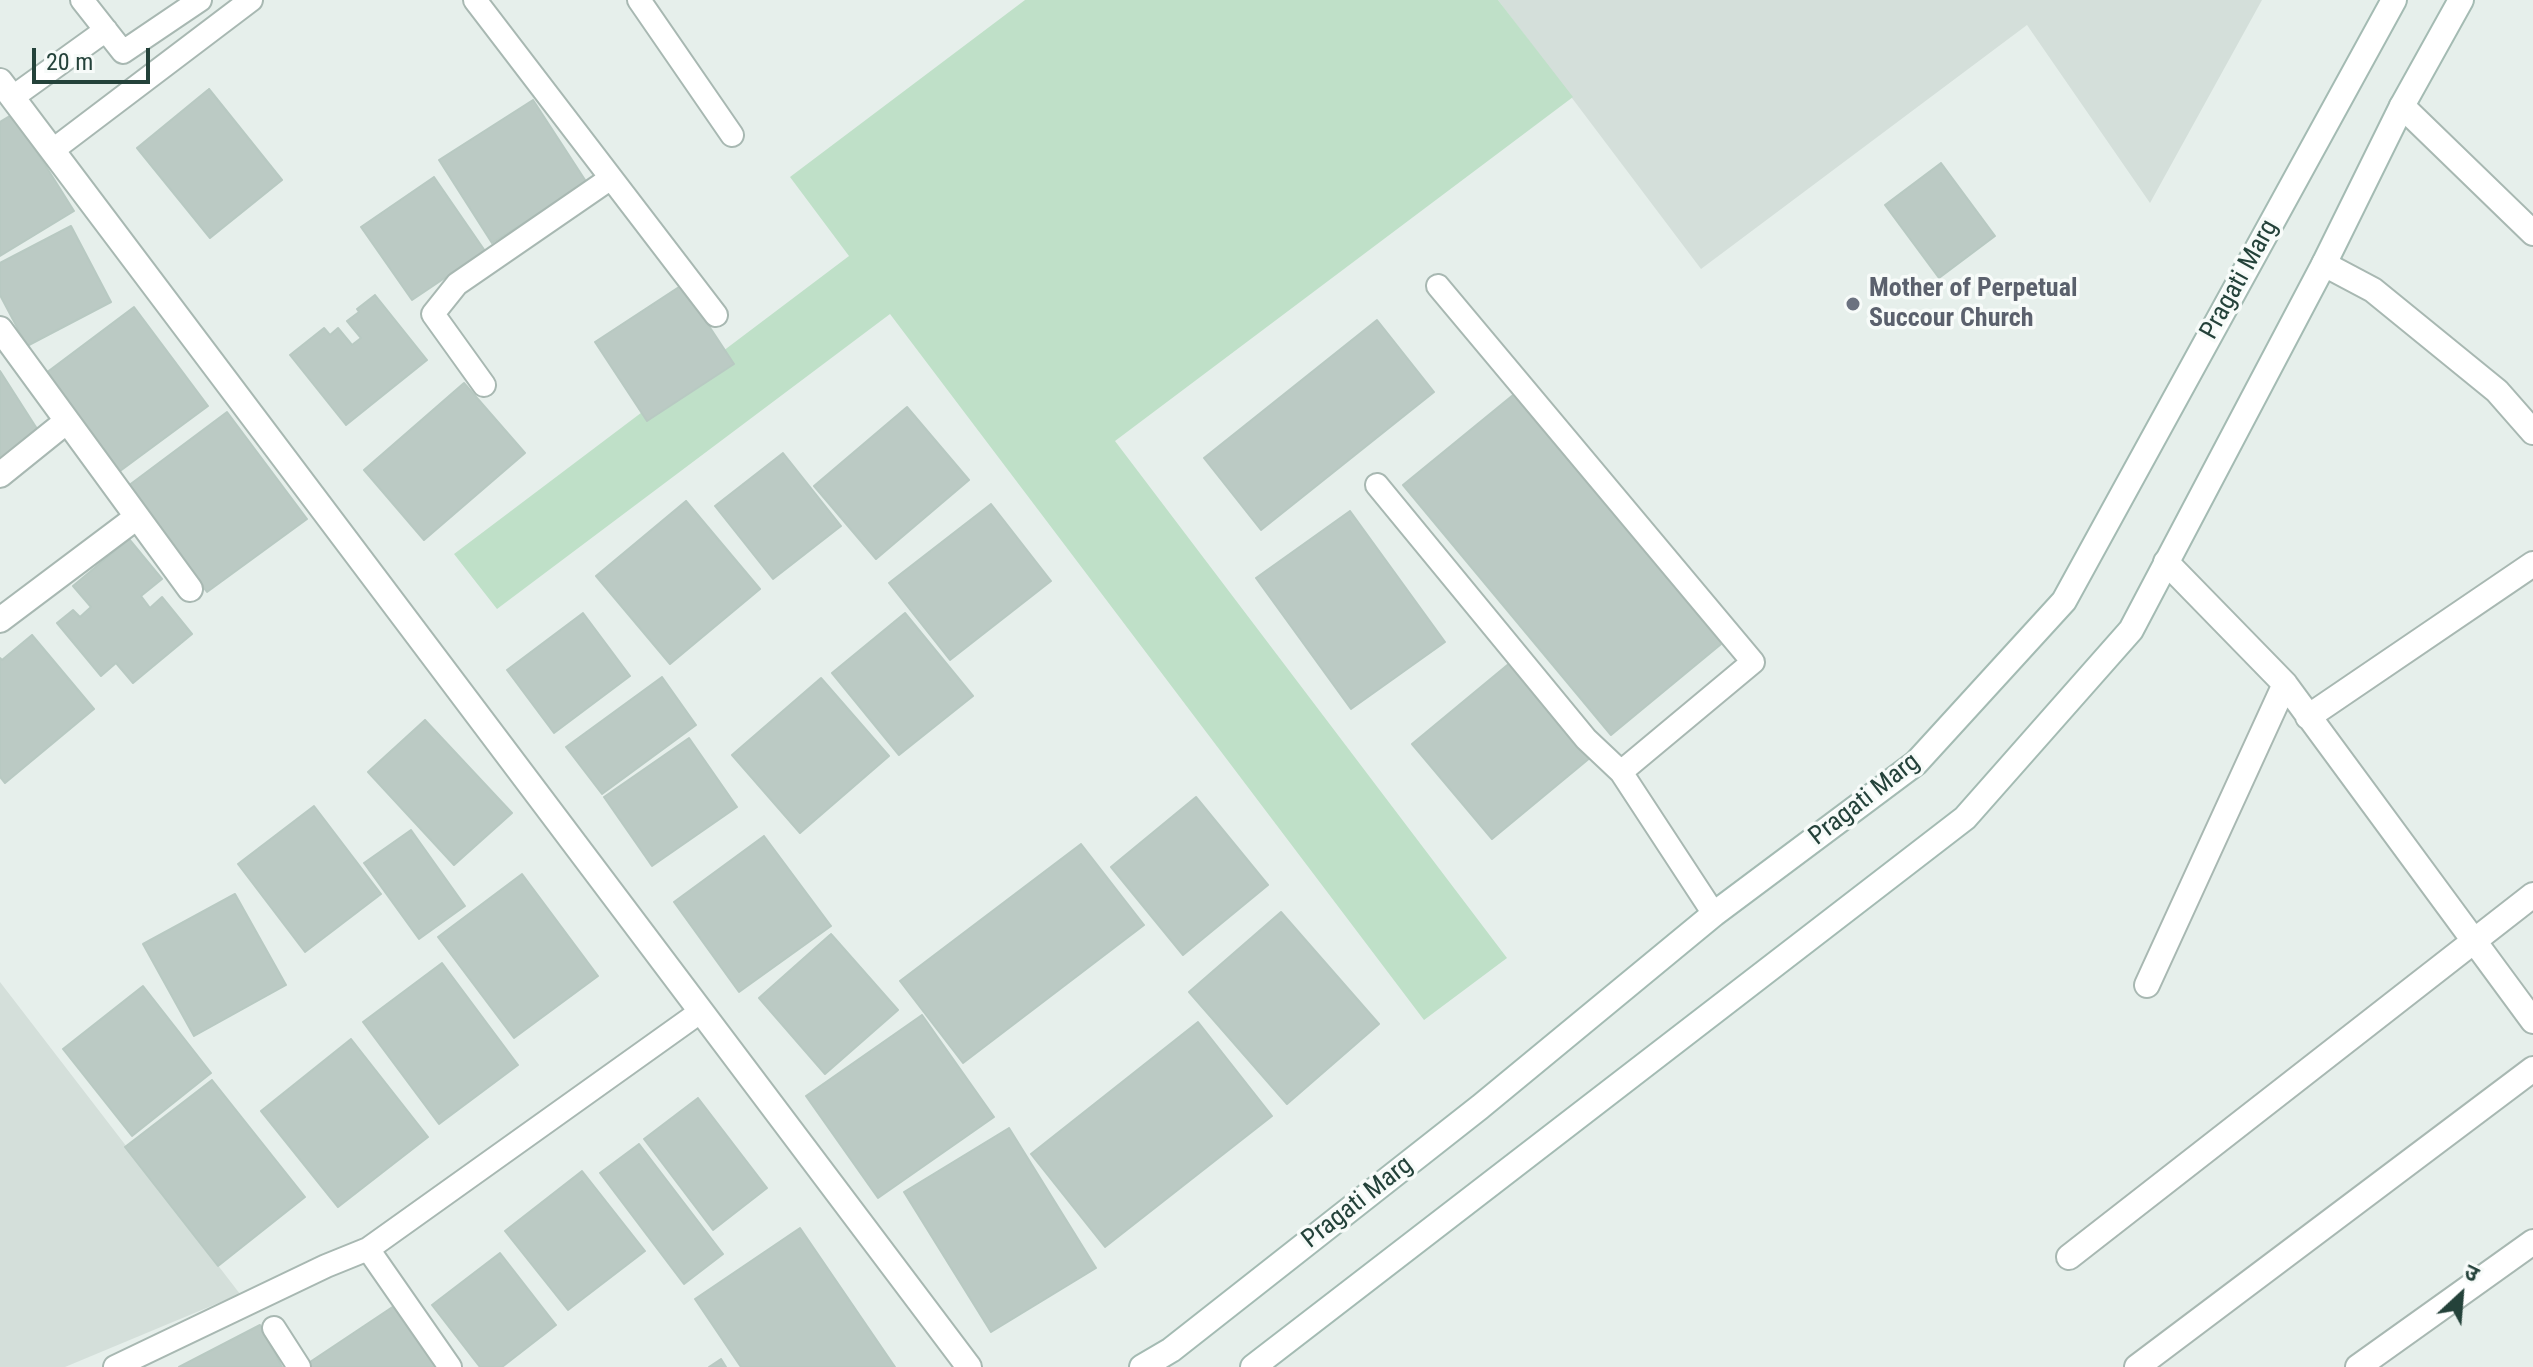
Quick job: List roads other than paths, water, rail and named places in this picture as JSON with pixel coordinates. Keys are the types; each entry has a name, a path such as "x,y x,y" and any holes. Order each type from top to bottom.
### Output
{"street":[{"name":"Pragati Marg","path":"1142,1367 1171,1350 1480,1107 1714,914 1916,763 2064,601 2394,0"},
{"path":"1253,1367 1965,818 2131,630 2324,264 2402,106 2461,0"},
{"path":"6,89 969,1367"},
{"path":"2402,106 2533,233"},
{"path":"2324,264 2373,290 2497,391 2533,432"},
{"path":"1,331 190,589"},
{"path":"0,475 67,421"},
{"path":"0,620 137,517"},
{"path":"2166,562 2285,684 2533,1021"},
{"path":"2308,717 2533,564"},
{"path":"2147,985 2285,684"},
{"path":"2069,1257 2533,895"},
{"path":"2137,1367 2533,1069"},
{"path":"2358,1367 2533,1242"}],"lane":[{"path":"82,0 123,52 200,0"},
{"path":"53,150 251,0"},
{"path":"475,0 716,315"},
{"path":"639,0 732,135"},
{"path":"6,89 106,30"},
{"path":"484,385 433,314 457,284 611,178"},
{"path":"1438,286 1753,662 1621,772"},
{"path":"1377,485 1586,739 1621,772 1714,914"},
{"path":"115,1367 368,1249 700,1012"},
{"path":"368,1249 450,1367"},
{"path":"274,1328 299,1367"}],"place":[{"name":"Mother of Perpetual Succour Church","path":"1853,304"}]}
